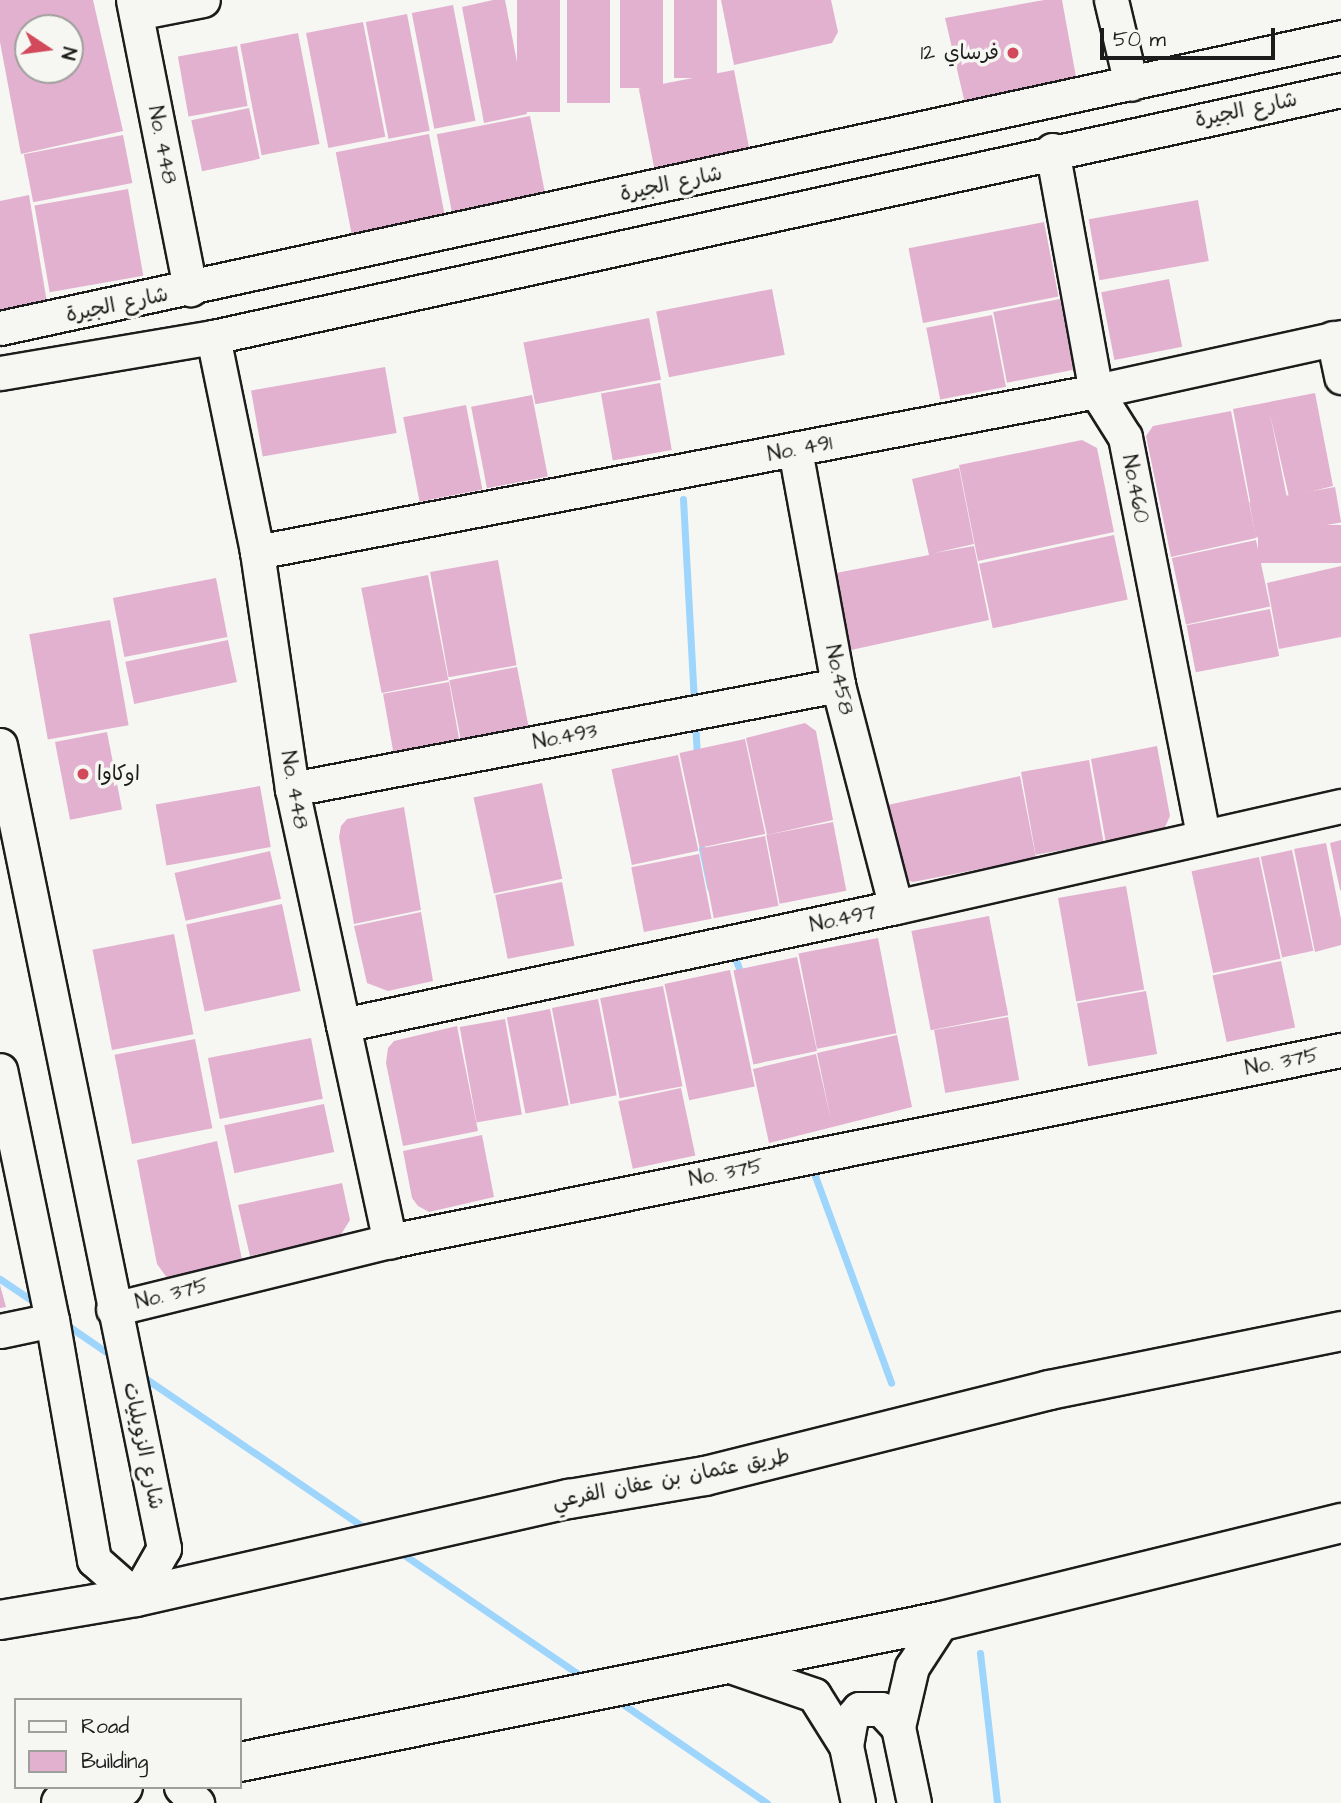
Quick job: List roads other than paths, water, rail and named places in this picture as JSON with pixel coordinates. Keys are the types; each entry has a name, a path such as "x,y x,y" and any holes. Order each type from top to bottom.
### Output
{"main road":[{"name":"طريق عثمان بن عفان الفرعي","path":"0,1620 136,1597 569,1499 705,1476 1049,1390 1341,1331"},
{"path":"242,1762 942,1621 1341,1522"},
{"path":"61,1803 115,1789"}],"street":[{"path":"134,7 203,0"},
{"path":"1111,0 1131,84"},
{"name":"No. 448","path":"134,7 190,289"},
{"name":"شارع الجيرة","path":"0,328 190,289 1341,37"},
{"name":"شارع الجيرة","path":"0,373 213,337 1052,150 1341,90"},
{"name":"No.460","path":"1052,150 1096,391 1125,436 1203,834"},
{"name":"No. 448","path":"213,337 257,552 292,789 390,1241"},
{"path":"1337,337 1341,377"},
{"name":"No. 491","path":"257,552 1096,391 1337,337"},
{"name":"No.458","path":"795,450 838,685 896,907"},
{"name":"No.493","path":"292,789 838,685"},
{"name":"شارع الزويليات","path":"0,745 113,1309 164,1548 136,1597"},
{"name":"No.497","path":"342,1025 896,907 1203,834 1341,806"},
{"name":"No. 375","path":"113,1309 390,1241 1341,1050"},
{"path":"0,1070 52,1320 94,1560 136,1597"},
{"path":"0,1331 52,1320"},
{"path":"914,1803 898,1727 912,1667 942,1621"},
{"path":"727,1664 814,1695 846,1745 858,1803"},
{"path":"846,1745 851,1718 859,1709 881,1709 898,1727"},
{"path":"183,1789 197,1803"}],"waterway":[{"path":"683,499 694,704"},
{"path":"695,719 697,756"},
{"path":"702,849 710,888"},
{"path":"733,952 742,977"},
{"path":"811,1165 891,1383"},
{"path":"0,1279 37,1304"},
{"path":"64,1323 115,1358"},
{"path":"139,1374 369,1531"},
{"path":"397,1550 587,1680"},
{"path":"980,1653 997,1803"},
{"path":"617,1700 767,1803"}],"place":[{"name":"فرساي 12","path":"1013,53"},
{"name":"اوكاوا","path":"83,774"}]}
